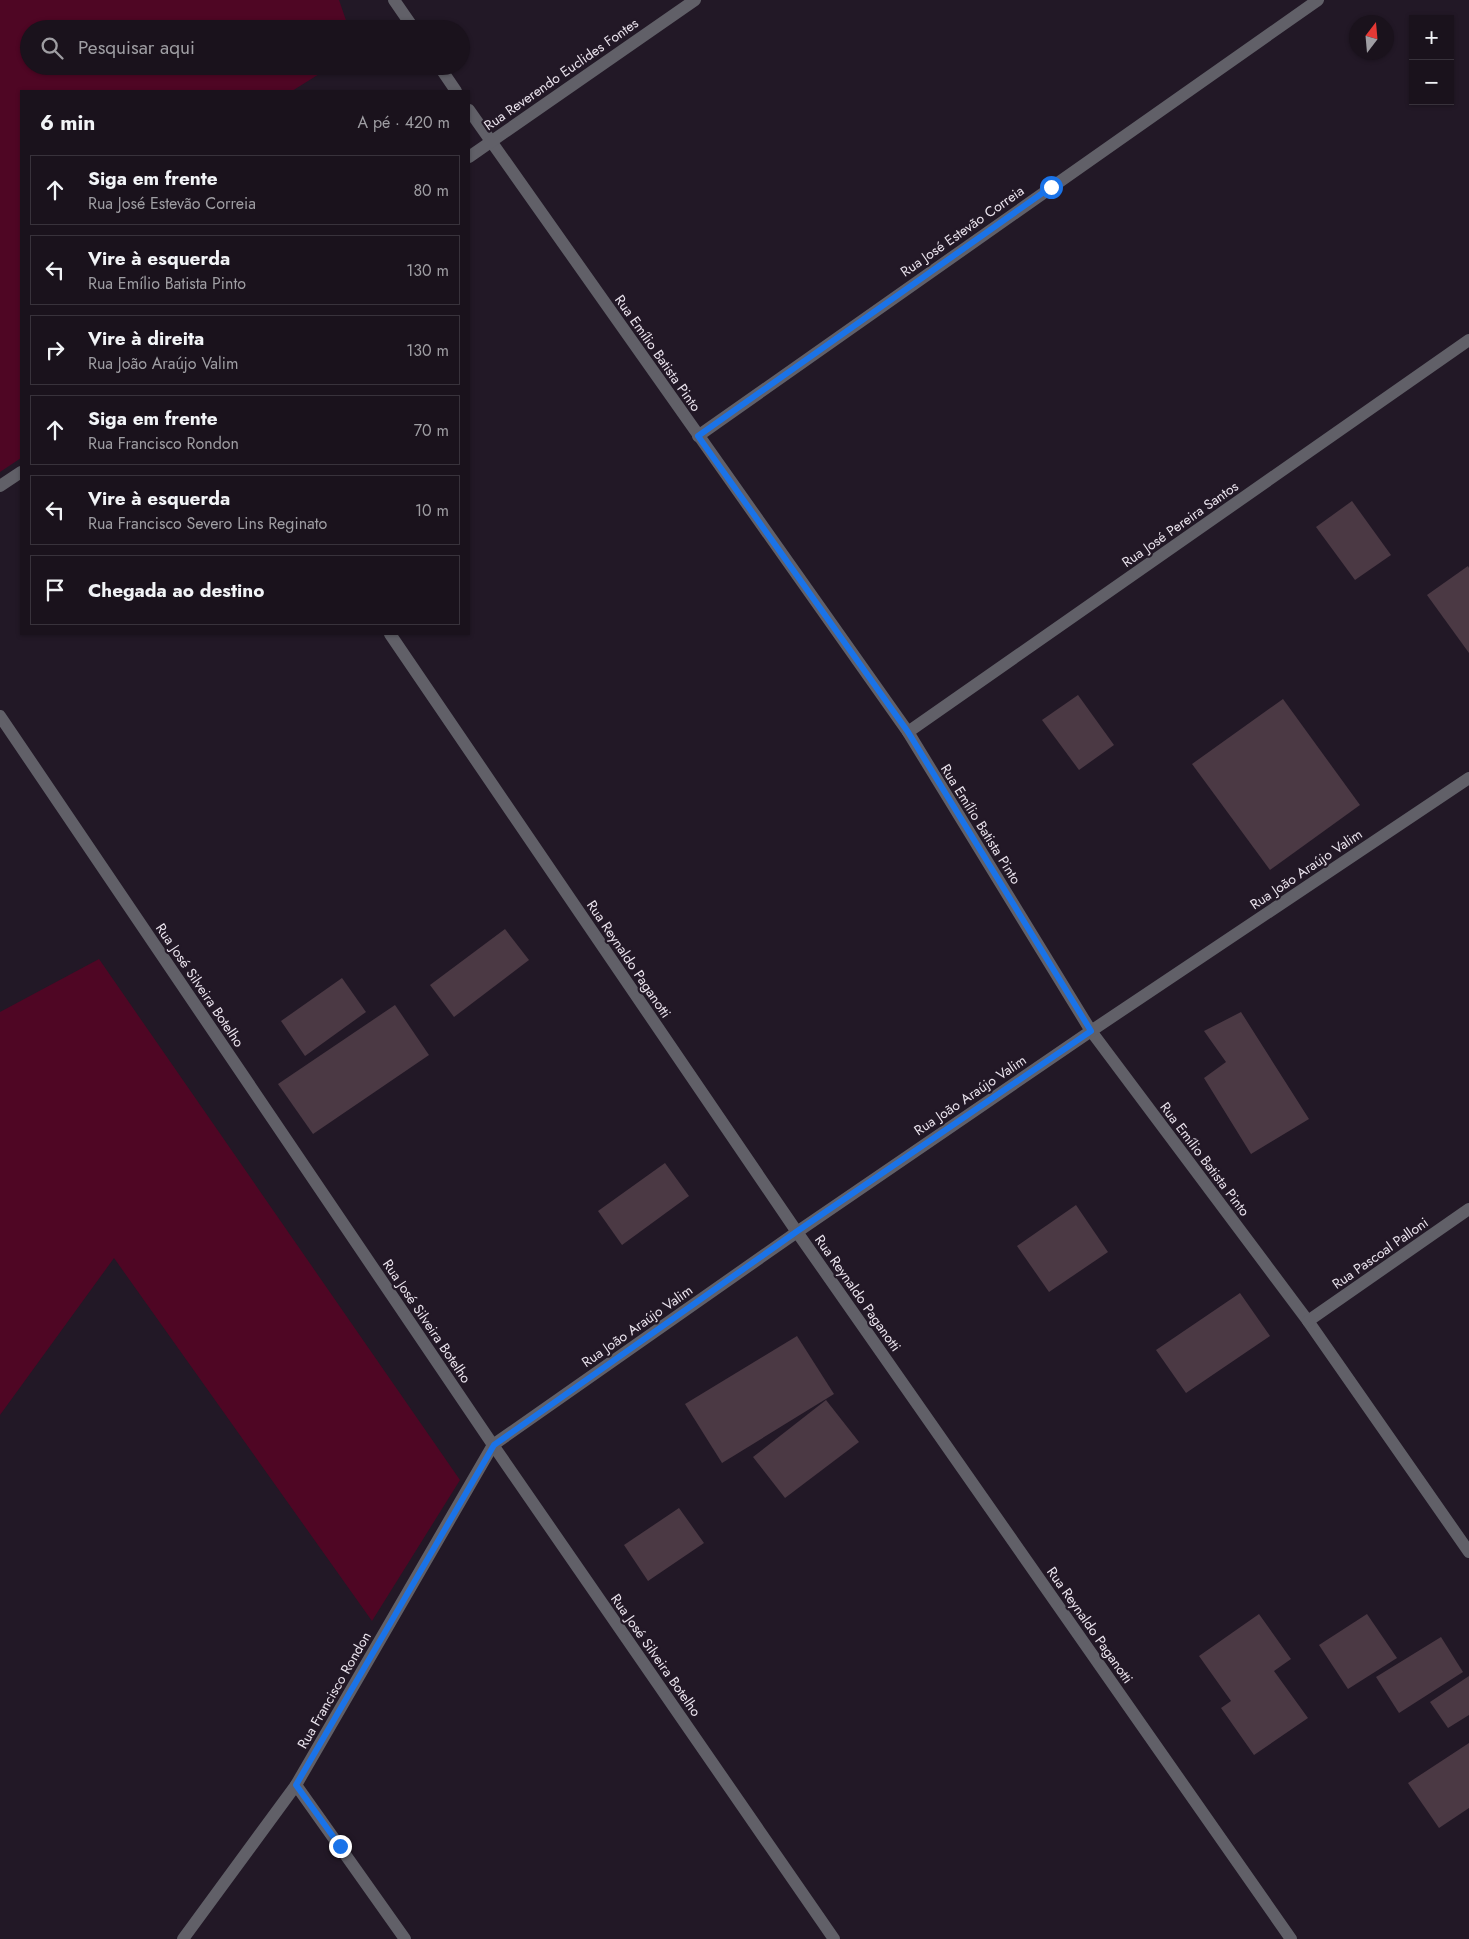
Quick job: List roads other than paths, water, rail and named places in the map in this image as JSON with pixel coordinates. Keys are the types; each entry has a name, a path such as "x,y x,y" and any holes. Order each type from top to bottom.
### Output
{"street":[{"path":"394,0 408,20"},
{"name":"Rua Reverendo Euclides Fontes","path":"470,156 695,0"},
{"name":"Rua José Estevão Correia","path":"698,436 1318,0"},
{"path":"445,75 455,90"},
{"name":"Rua Emílio Batista Pinto","path":"470,112 908,732 1091,1031 1308,1321 1469,1552"},
{"name":"Rua José Pereira Santos","path":"908,732 1469,340"},
{"path":"0,486 20,473"},
{"name":"Rua Reynaldo Paganotti","path":"391,635 796,1232 1291,1939"},
{"name":"Rua José Silveira Botelho","path":"0,716 494,1445 834,1939"},
{"name":"Rua João Araújo Valim","path":"494,1445 796,1232 1091,1031 1469,778"},
{"name":"Rua Pascoal Palloni","path":"1308,1321 1469,1209"},
{"name":"Rua Francisco Rondon","path":"183,1939 296,1785 494,1445"},
{"path":"296,1785 405,1939"}]}
